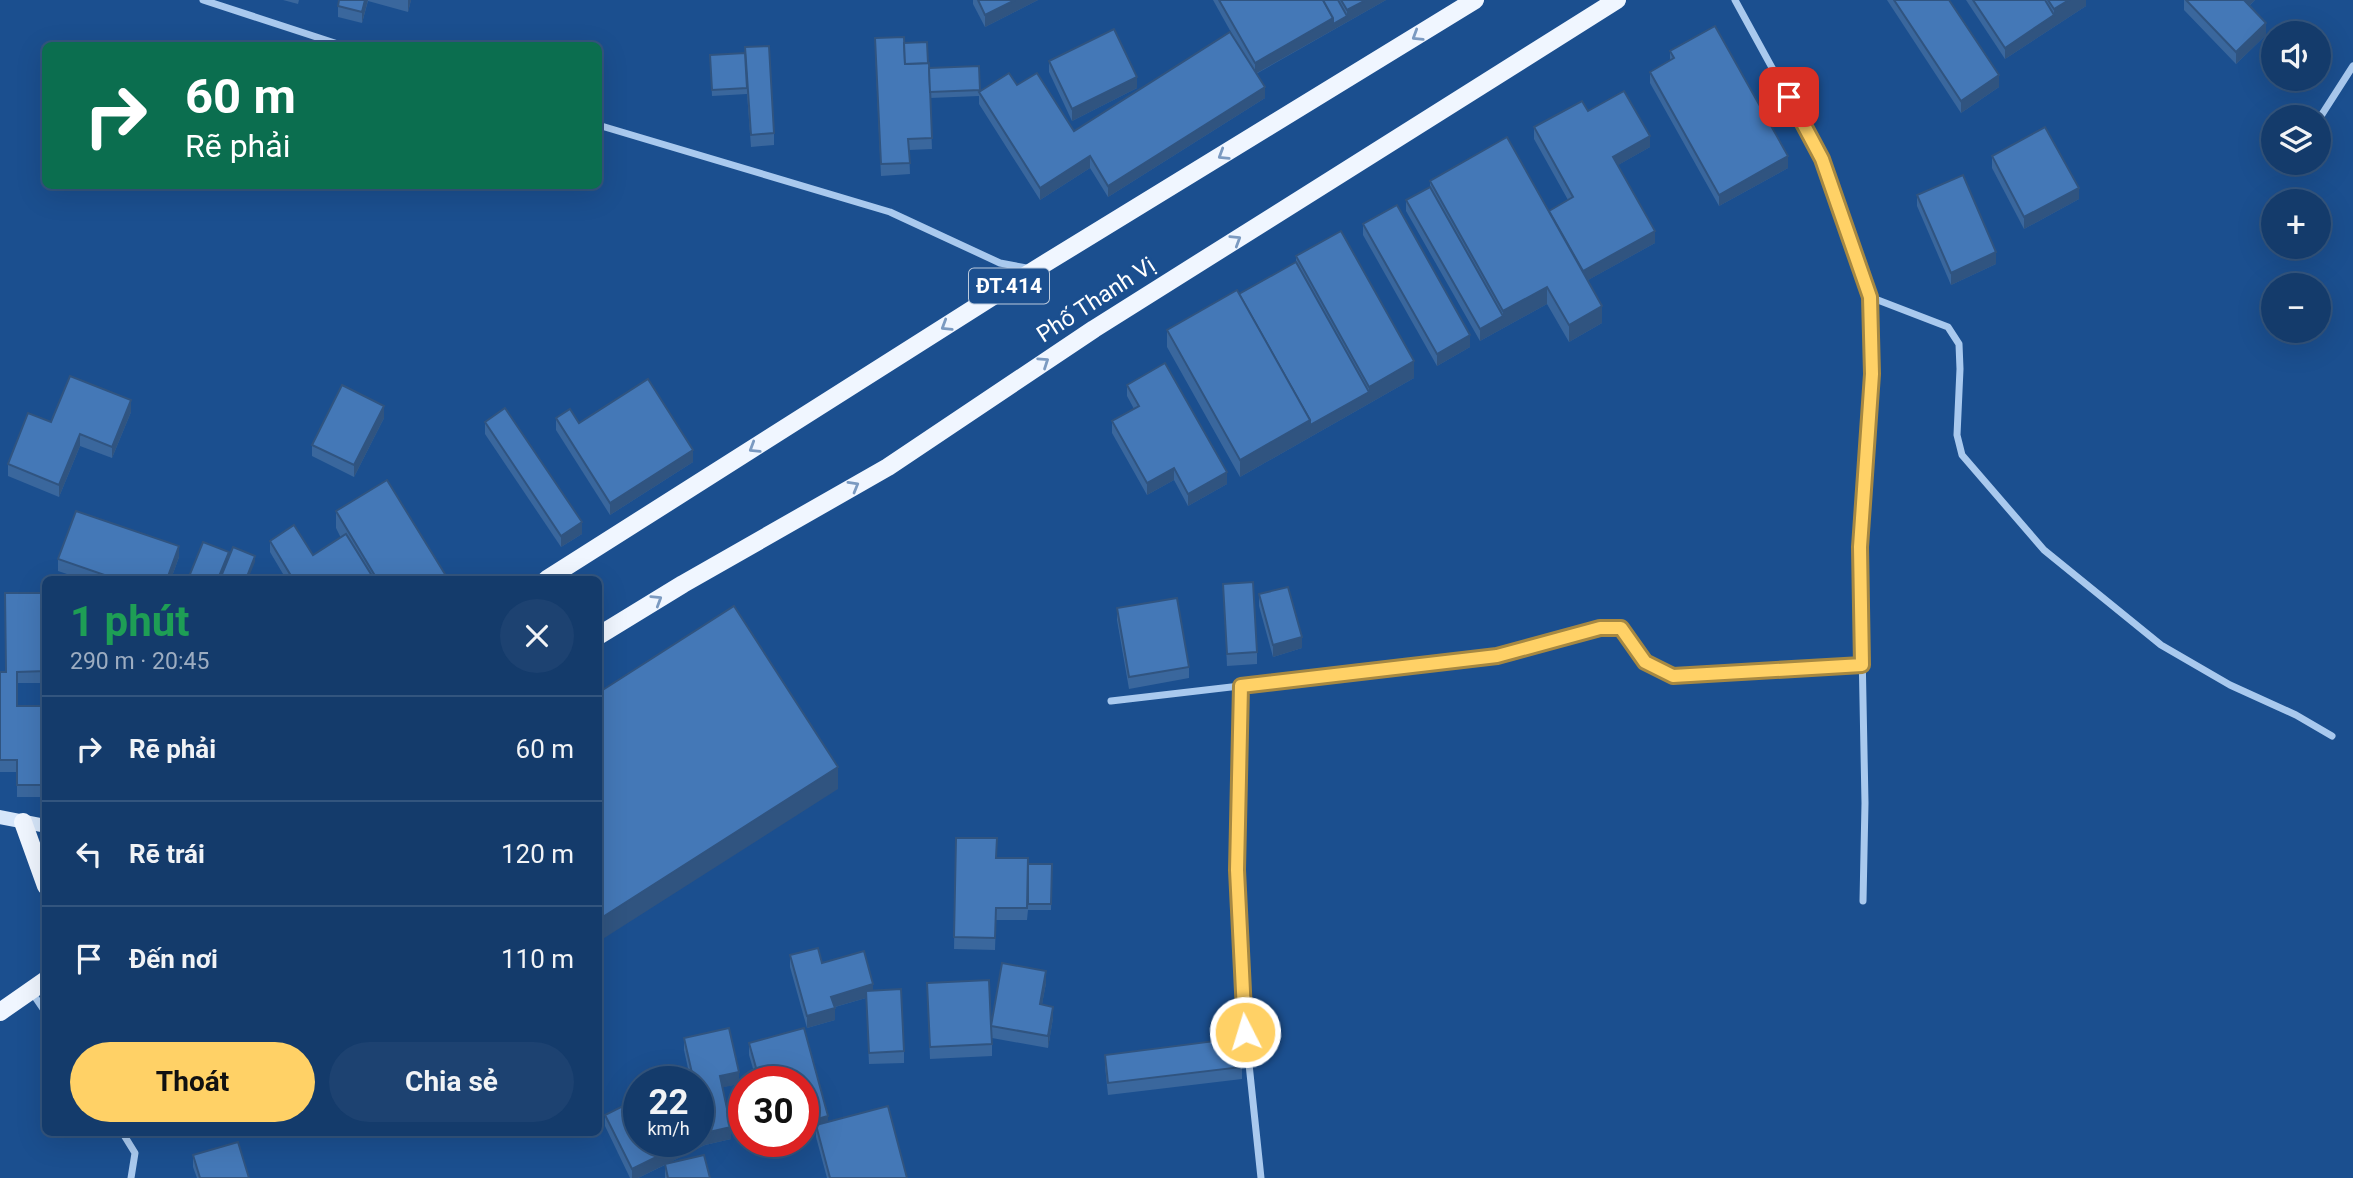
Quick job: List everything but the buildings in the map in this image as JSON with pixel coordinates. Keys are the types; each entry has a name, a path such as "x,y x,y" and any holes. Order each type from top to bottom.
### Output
{"main road":[{"name":"Phố Thanh Vị","path":"602,634 888,467 1094,329 1617,0"},
{"name":"ĐT.414","path":"552,576 1036,269 1469,2"},
{"path":"0,817 42,824"},
{"path":"23,822 42,875"},
{"path":"0,1012 38,985"}],"street":[{"path":"203,0 332,42"},
{"path":"1735,0 1822,159 1870,297 1872,374 1860,547 1863,901"},
{"path":"2328,105 2353,66"},
{"path":"602,126 890,212 1000,263 1036,269"},
{"path":"1870,297 1948,327 1959,344 1956,435 1962,455 2045,550 2161,645 2230,685 2296,715 2332,736"},
{"path":"1111,701 1497,656 1600,628 1621,628 1645,662 1673,676 1862,665"},
{"path":"1241,686 1238,884 1243,1007 1261,1178"},
{"path":"124,1136 135,1153 131,1178"}],"route":[{"path":"1245,1032 1237,870 1241,686 1497,656 1600,628 1621,628 1645,662 1673,676 1862,665 1860,547 1872,374 1870,297 1822,159 1789,97"}]}
